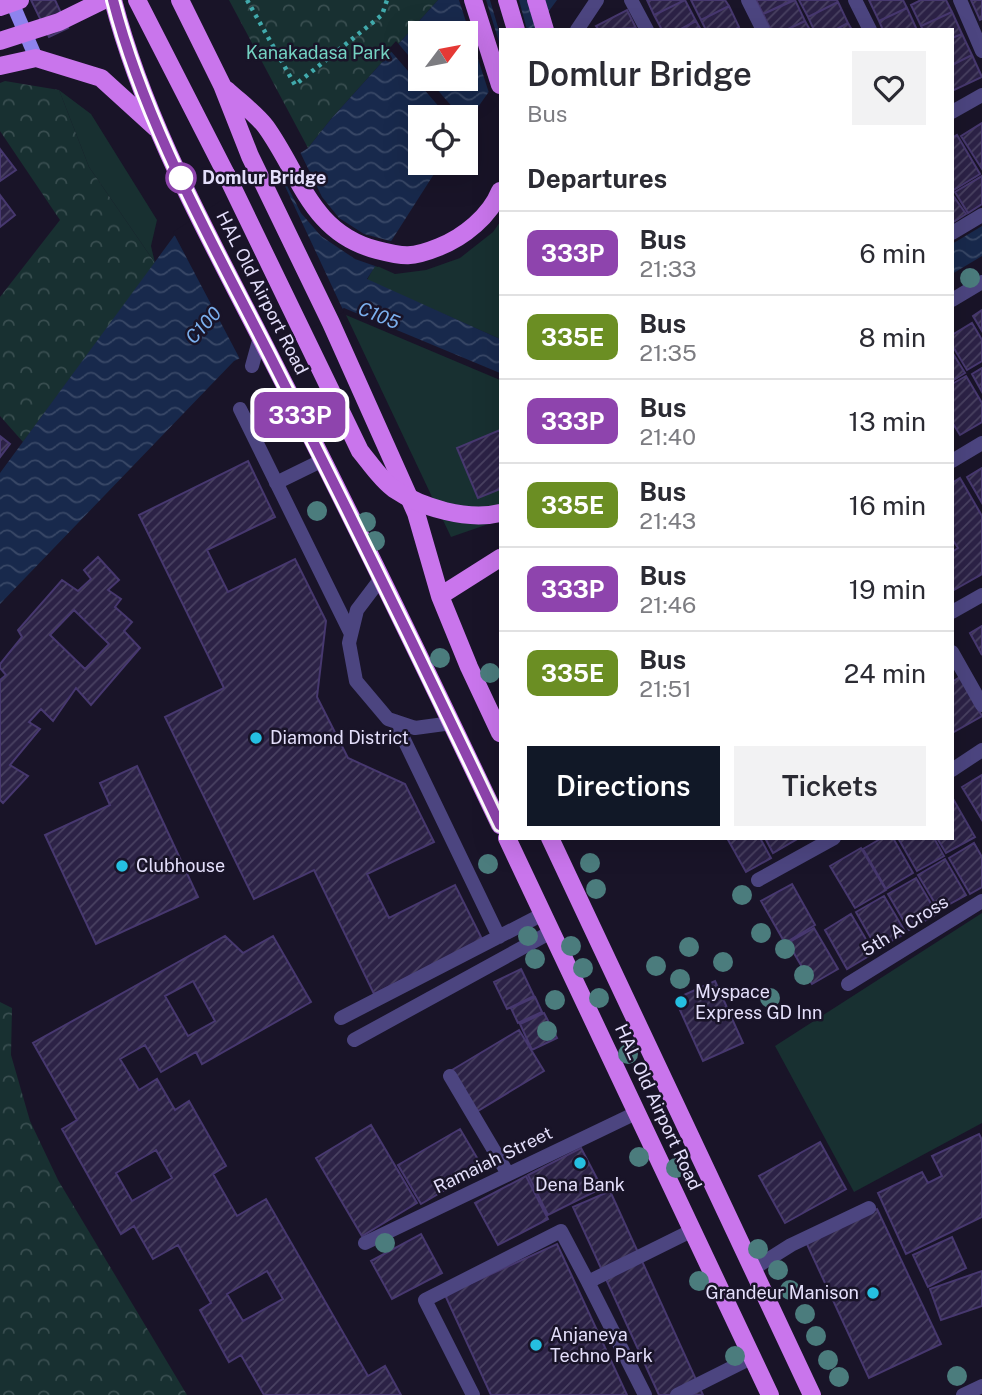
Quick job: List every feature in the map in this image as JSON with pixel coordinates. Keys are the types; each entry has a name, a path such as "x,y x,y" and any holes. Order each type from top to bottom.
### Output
{"main road":[{"path":"0,7 20,0"},
{"path":"98,0 125,47"},
{"path":"0,41 60,22 104,0"},
{"name":"HAL Old Airport Road","path":"113,0 125,47 259,354 323,460 499,823"},
{"path":"137,0 226,174 360,452 393,488 425,504 462,514 499,513"},
{"path":"180,0 222,85 250,156 331,323 415,513 440,596 499,731"},
{"path":"473,0 499,82"},
{"path":"507,0 515,28"},
{"path":"536,0 544,26"},
{"path":"0,66 36,58 101,78 161,133"},
{"path":"222,85 265,127 311,204 330,227 360,246 402,257 450,243 485,217 499,193"},
{"path":"440,596 499,559"},
{"name":"HAL Old Airport Road","path":"508,840 770,1395"},
{"name":"HAL Old Airport Road","path":"551,840 812,1395"}],"street":[{"path":"11,0 36,58"},
{"path":"579,28 597,0"},
{"path":"631,0 646,28"},
{"path":"748,0 762,28"},
{"path":"855,0 869,28"},
{"path":"960,0 982,51"},
{"path":"954,111 982,94"},
{"path":"954,232 982,215"},
{"path":"954,299 982,282"},
{"path":"240,409 351,634"},
{"path":"954,460 982,443"},
{"path":"276,483 323,460"},
{"path":"382,577 357,610 349,643 356,681 388,719 415,727 452,723"},
{"path":"954,611 982,595"},
{"path":"954,656 982,705"},
{"path":"395,721 499,937"},
{"path":"954,769 982,750"},
{"path":"758,880 830,840"},
{"name":"5th A Cross","path":"848,984 982,901"},
{"path":"341,1018 543,914"},
{"path":"354,1041 551,932"},
{"path":"450,1076 508,1174"},
{"name":"Ramaiah Street","path":"365,1243 638,1112"},
{"path":"753,1269 791,1245 869,1208"},
{"path":"588,1282 692,1230"},
{"path":"473,1395 425,1300 561,1231 645,1395"},
{"path":"677,1395 753,1357"},
{"path":"963,1395 982,1387"}],"path":[{"path":"247,0 295,85 382,15 387,0"}],"green space":[{"name":"Kanakadasa Park","path":"229,0 438,0 419,21 408,21 408,33 308,148"},
{"path":"5,81 59,90 89,167 155,263 23,442 0,416 0,297 60,220 0,131 0,83"},
{"path":"59,90 91,114 157,220 151,246 155,263 89,167"},
{"path":"499,223 499,339 367,280 375,265 395,274 426,270 460,258 493,232"},
{"path":"346,315 499,380 499,520 451,537"},
{"path":"982,913 982,1123 854,1192 775,1046"},
{"path":"0,1002 12,1008 11,1055 30,1121 58,1180 187,1395 0,1395"}],"water":[{"path":"438,0 557,0 536,28 499,28 499,77 478,107 408,105 408,175 433,175 367,279 499,339 499,373 344,308 234,361 0,604 0,473 174,236 308,148 408,33 408,91 478,91 478,21 419,21"},
{"path":"982,226 982,256 954,273 954,243"}],"pier":[{"path":"459,0 486,0 499,42 499,82 490,96 478,59 478,21 466,21"},
{"path":"490,0 519,0 526,28 499,28 499,31"},
{"path":"396,41 408,55 408,71 389,49"},
{"path":"425,91 438,91 451,105 438,105"},
{"path":"299,150 322,197 339,218 364,234 394,242 378,267 355,259 321,236 301,213 276,164"},
{"path":"275,165 344,312 241,361 173,232"}],"building":[{"path":"31,0 55,0 68,28 49,37"},
{"path":"647,0 685,0 654,15"},
{"path":"685,0 696,21 683,28 661,28 654,15"},
{"path":"691,0 725,0 729,6 701,20"},
{"path":"756,0 793,0 763,14"},
{"path":"795,0 805,21 790,28 770,28 763,14"},
{"path":"799,0 837,0 838,2 808,17"},
{"path":"869,0 903,0 907,8 879,21"},
{"path":"921,0 946,0 952,12 921,26 911,5"},
{"path":"971,0 982,0 982,19 980,20"},
{"path":"838,2 848,23 839,28 813,28 808,17"},
{"path":"729,6 739,27 705,28 701,20"},
{"path":"907,8 916,28 882,28 879,21"},
{"path":"627,10 636,28 598,28 596,26"},
{"path":"952,12 962,34 954,37 954,28 921,26"},
{"path":"696,21 700,28 683,28"},
{"path":"805,21 809,28 790,28"},
{"path":"962,34 972,55 954,64 954,37"},
{"path":"972,55 982,77 954,90 954,64"},
{"path":"982,123 982,169 961,136"},
{"path":"957,135 980,174 954,190 954,137"},
{"path":"0,149 16,170 0,181"},
{"path":"982,176 982,204 968,213 955,192"},
{"path":"0,195 15,215 0,227"},
{"path":"954,197 966,214 954,222"},
{"path":"982,310 982,331 973,316"},
{"path":"972,323 982,340 982,361 967,370 954,348 954,334"},
{"path":"954,355 965,373 954,380"},
{"path":"982,368 982,392 972,374"},
{"path":"966,376 982,403 982,422 960,435 954,425 954,383"},
{"path":"499,430 499,489 478,498 457,448"},
{"path":"0,436 10,444 0,457"},
{"name":"Diamond District","path":"248,461 275,517 207,550 228,592 295,559 326,621 317,697 348,758 405,784 434,842 367,874 389,918 455,885 483,941 374,994 314,870 254,899 165,717 224,688 139,515"},
{"path":"982,468 982,503 967,477"},
{"path":"960,478 982,516 982,574 954,590 954,551 958,548 954,542 954,482"},
{"path":"98,557 119,580 108,590 121,599 115,607 132,622 124,631 140,648 91,705 76,688 53,721 41,709 29,722 40,729 10,765 28,776 3,803 0,800 0,680 6,675 0,664 22,637 18,630 62,580 78,591 91,579 84,570","holes":["74,610 109,644 85,669 50,635"]},
{"path":"982,626 982,655 970,633"},
{"path":"960,677 982,716 954,732 954,681"},
{"name":"Clubhouse","path":"137,766 198,897 96,944 45,835 110,805 100,783"},
{"path":"982,775 982,820 962,787"},
{"path":"954,800 975,837 946,853 938,840 954,840"},
{"path":"728,840 761,840 771,858 746,872"},
{"path":"766,840 796,840 773,853"},
{"path":"879,840 894,840 913,873 886,889 863,849"},
{"path":"899,840 935,840 944,856 917,871"},
{"path":"974,843 982,857 982,887 970,894 949,858"},
{"path":"861,848 886,890 855,908 830,866"},
{"path":"945,859 966,895 939,910 918,875"},
{"path":"916,878 937,914 909,930 888,894"},
{"path":"792,884 815,925 785,943 761,901"},
{"path":"884,896 906,933 877,949 856,912"},
{"path":"851,914 874,953 847,969 825,930"},
{"path":"814,928 838,969 812,984 788,943"},
{"path":"225,936 243,953 273,936 311,1002 202,1064 196,1052 161,1072 145,1045 120,1059 139,1090 157,1079 175,1110 189,1101 226,1166 213,1174 237,1216 266,1199 368,1376 385,1366 401,1395 264,1395 241,1355 229,1362 200,1310 211,1303 178,1245 153,1259 134,1226 121,1234 62,1129 77,1120 33,1043","holes":["193,981 215,1021 188,1036 165,996","156,1150 172,1178 132,1201 116,1173","267,1271 283,1299 243,1321 227,1294"]},
{"path":"521,969 534,996 507,1009 494,982"},
{"path":"715,981 743,1043 703,1061 675,999"},
{"path":"535,997 542,1012 518,1023 511,1008"},
{"path":"544,1013 557,1038 532,1050 520,1024"},
{"path":"519,1030 544,1071 476,1112 452,1070"},
{"path":"371,1125 417,1203 362,1236 316,1158"},
{"path":"460,1129 483,1168 421,1204 398,1165"},
{"path":"979,1134 982,1140 982,1217 906,1254 878,1193 922,1172 928,1183 942,1176 932,1156"},
{"path":"820,1142 846,1189 785,1223 759,1176"},
{"path":"581,1148 602,1188 548,1215 528,1175"},
{"path":"526,1176 548,1219 498,1245 475,1203"},
{"path":"610,1191 703,1395 659,1395 573,1207"},
{"name":"Grandeur Manison","path":"877,1209 941,1344 869,1378 806,1242"},
{"path":"421,1234 442,1273 392,1299 371,1261"},
{"path":"952,1237 966,1268 928,1287 913,1255"},
{"name":"Anjaneya Techno Park","path":"557,1244 627,1395 491,1395 445,1295"},
{"path":"982,1271 982,1306 941,1320 930,1289"}],"bus line":[{"name":"333P","path":"113,0 125,47 186,189 358,528 499,823"}],"place":[{"name":"Domlur Bridge","path":"181,178"},
{"name":"Diamond District","path":"256,738"},
{"name":"Clubhouse","path":"122,866"},
{"name":"Myspace Express GD Inn","path":"681,1002"},
{"name":"Dena Bank","path":"580,1163"},
{"name":"Grandeur Manison","path":"873,1293"},
{"name":"Anjaneya Techno Park","path":"536,1345"}],"water label":[{"name":"C105","path":"379,315"},
{"name":"C100","path":"203,325"}]}
